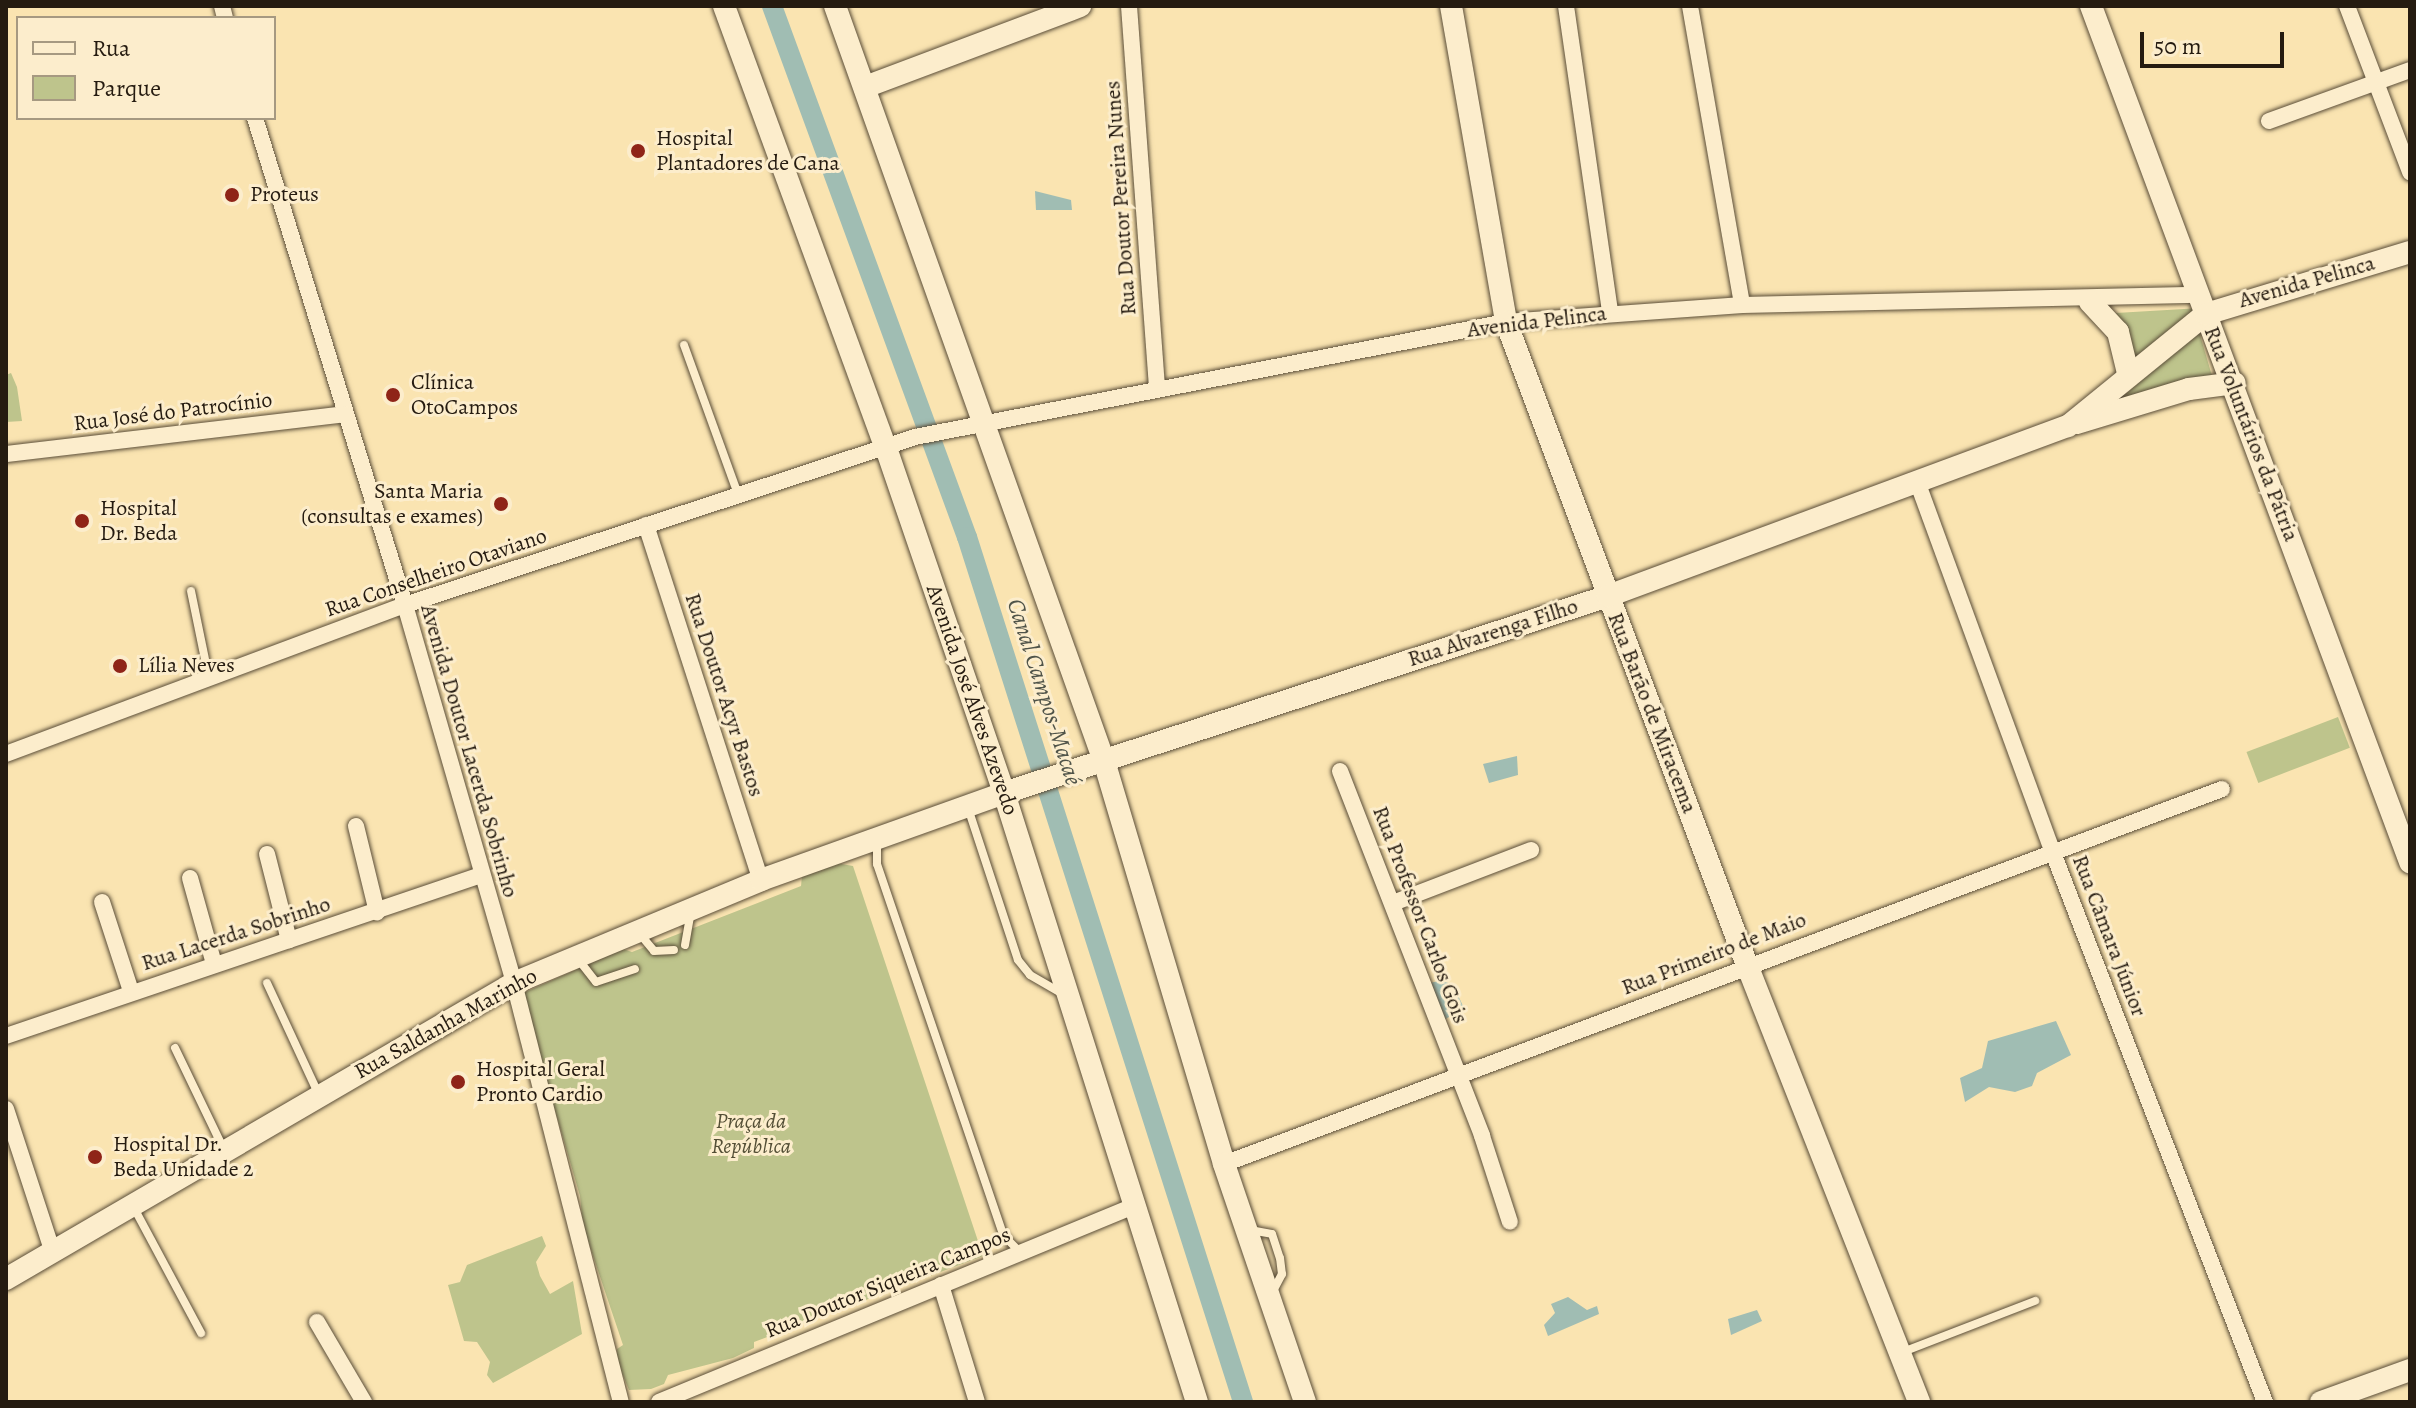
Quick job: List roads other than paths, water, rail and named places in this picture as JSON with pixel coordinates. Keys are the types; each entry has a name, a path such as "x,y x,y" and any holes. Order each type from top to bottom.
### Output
{"main road":[{"name":"Avenida José Alves Azevedo","path":"724,6 885,445 1004,793 1197,1402"},
{"path":"835,6 987,423 1104,761 1224,1164 1305,1402"},
{"path":"865,87 1080,6"},
{"name":"Rua Barão de Miracema","path":"1451,6 1506,322 1747,965 1919,1402"},
{"name":"Rua Voluntários da Pátria","path":"2091,6 2202,304 2235,383 2410,862"},
{"name":"Avenida Pelinca","path":"2202,304 2410,252"},
{"path":"2090,302 2118,332 2128,373"},
{"name":"Rua Alvarenga Filho","path":"2068,426 2202,304"},
{"name":"Rua Alvarenga Filho","path":"1004,793 1608,596 1918,484 2068,426 2189,389 2235,383"},
{"name":"Rua Saldanha Marinho","path":"6,1279 131,1203 514,983 761,880 1004,793"},
{"path":"2321,1402 2410,1370"}],"street":[{"name":"Rua Doutor Pereira Nunes","path":"1129,6 1157,387"},
{"path":"1566,6 1610,313"},
{"path":"1690,6 1742,305"},
{"path":"2347,6 2410,172"},
{"path":"2269,121 2410,70"},
{"name":"Avenida Doutor Lacerda Sobrinho","path":"256,120 405,605 514,983 621,1402"},
{"name":"Avenida Pelinca","path":"885,445 1157,387 1506,322 1742,305 2202,304"},
{"name":"Rua José do Patrocínio","path":"6,454 345,414"},
{"name":"Rua Conselheiro Otaviano","path":"6,754 405,605 885,445"},
{"name":"Rua Câmara Júnior","path":"1918,484 2052,850 2265,1402"},
{"name":"Rua Doutor Acyr Bastos","path":"646,525 761,880"},
{"name":"Rua Professor Carlos Gois","path":"1340,771 1459,1074 1510,1222"},
{"name":"Rua Primeiro de Maio","path":"1224,1164 2052,850 2222,789"},
{"path":"356,826 377,912"},
{"path":"1393,903 1531,850"},
{"path":"267,854 289,940"},
{"name":"Rua Lacerda Sobrinho","path":"6,1036 131,991 377,912 481,875"},
{"path":"190,878 214,964"},
{"path":"102,902 131,991"},
{"path":"6,1109 52,1250"},
{"name":"Rua Doutor Siqueira Campos","path":"659,1402 1134,1206"},
{"path":"941,1285 977,1402"},
{"path":"317,1322 364,1402"}],"lane":[{"path":"684,345 738,494"},
{"path":"191,591 209,680"},
{"path":"968,807 1018,960 1030,975 1067,996"},
{"path":"879,838 877,864 999,1223 1006,1240 1021,1253"},
{"path":"685,945 693,923 691,909"},
{"path":"638,931 654,951 674,950"},
{"path":"575,957 596,982 635,969"},
{"path":"267,983 319,1096"},
{"path":"175,1048 224,1151"},
{"path":"131,1203 201,1333"},
{"path":"1900,1353 2035,1301"}],"water":[{"path":"1035,191 1071,200 1072,210 1036,210"},
{"path":"1517,756 1518,775 1489,783 1483,764"},
{"path":"1442,980 1453,985 1464,1008 1444,1020 1430,983"},
{"path":"2056,1021 2071,1055 2037,1073 2032,1086 2015,1092 1989,1087 1965,1102 1960,1078 1982,1068 1988,1041"},
{"path":"1568,1297 1587,1310 1597,1306 1599,1314 1548,1336 1544,1325 1555,1313 1551,1304"},
{"path":"1757,1310 1762,1321 1731,1335 1728,1319"}],"waterway":[{"name":"Canal Campos-Macaé","path":"772,6 967,537 1243,1402"}],"place":[{"name":"Hospital Plantadores de Cana","path":"638,151"},
{"name":"Proteus","path":"232,195"},
{"name":"Clínica OtoCampos","path":"393,395"},
{"name":"Santa Maria (consultas e exames)","path":"501,504"},
{"name":"Hospital Dr. Beda","path":"82,521"},
{"name":"Lília Neves","path":"120,666"},
{"name":"Hospital Geral Pronto Cardio","path":"458,1082"},
{"name":"Hospital Dr. Beda Unidade 2","path":"95,1157"}],"park label":[{"name":"Praça da República","path":"751,1134"}]}
